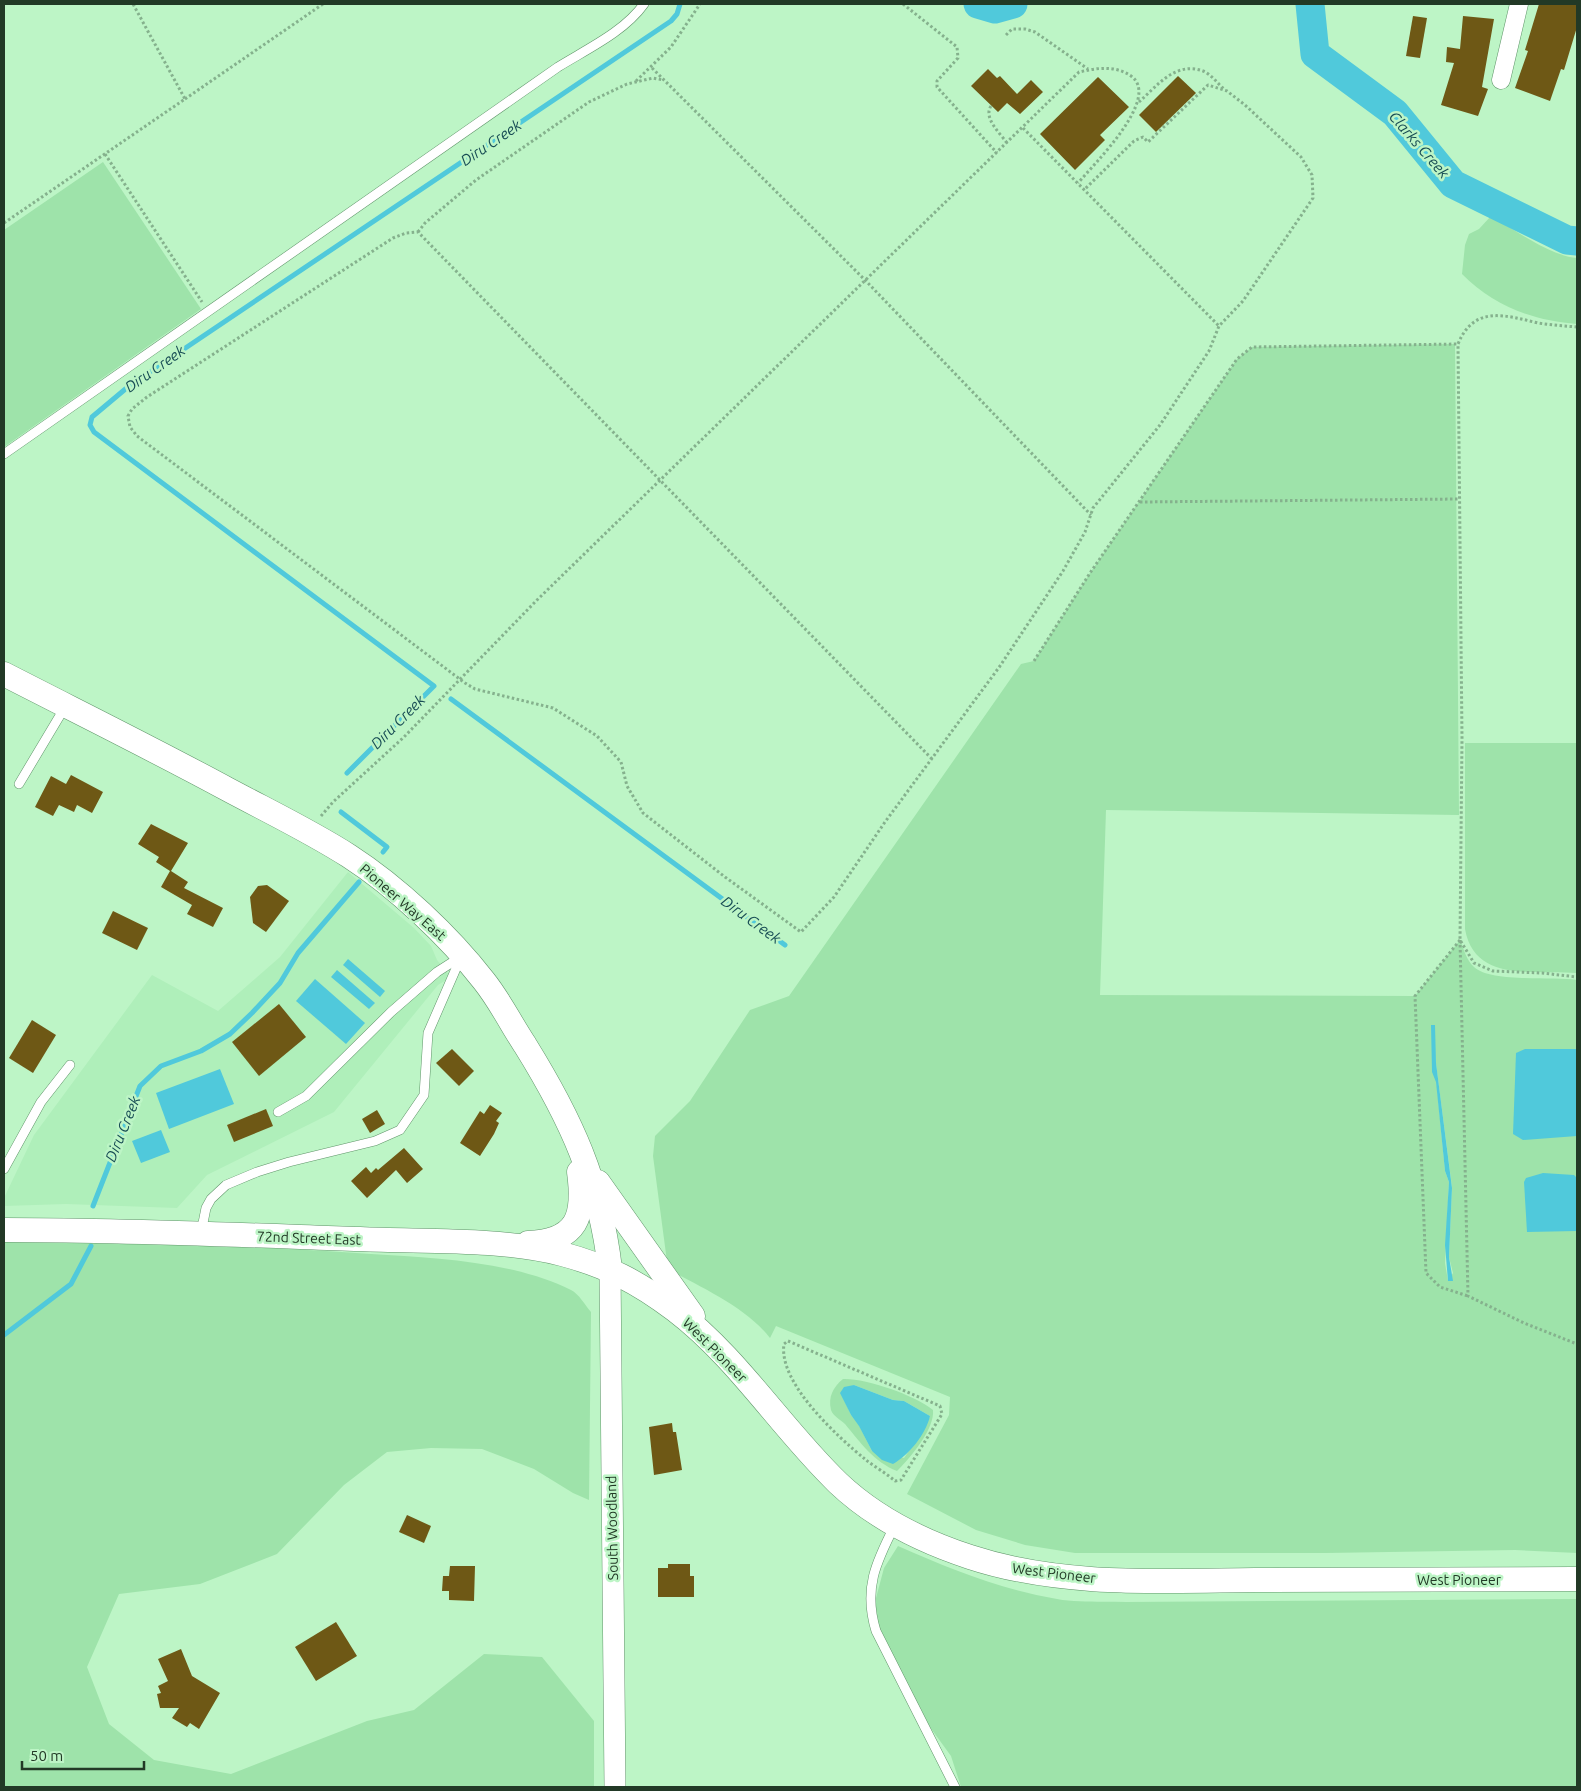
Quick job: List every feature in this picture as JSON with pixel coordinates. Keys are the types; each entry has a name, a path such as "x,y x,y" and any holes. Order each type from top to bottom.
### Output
{"main road":[{"name":"Pioneer Way East","path":"4,674 308,832 350,856 391,888 462,956 484,981 506,1014 548,1081 572,1128 588,1168 605,1227 610,1269"},
{"path":"494,1245 538,1242 556,1238 568,1232 576,1223 582,1196 572,1128"},
{"path":"588,1168 713,1344"},
{"name":"72nd Street East","path":"4,1230 201,1234 494,1245 559,1253 610,1269"},
{"name":"West Pioneer","path":"610,1269 642,1287 678,1313 713,1344 838,1484 868,1508 895,1525 943,1548 987,1562 1035,1574 1077,1578 1173,1581 1577,1579"}],"street":[{"path":"1502,80 1519,4"},
{"name":"South Woodland","path":"610,1269 615,1787"}],"lane":[{"path":"4,454 558,67 610,34 634,16 644,4"},
{"path":"19,784 65,705"},
{"path":"278,1112 306,1096 391,1012 437,972 462,956"},
{"path":"201,1234 206,1208 211,1199 226,1185 256,1172 375,1141 400,1130 424,1095 428,1033 462,956"},
{"path":"4,1169 41,1102 70,1065"},
{"path":"895,1525 875,1563 870,1613 876,1631 954,1787"}],"path":[{"path":"133,4 185,99"},
{"path":"4,223 323,4"},
{"path":"636,82 671,47 700,4"},
{"path":"903,4 957,47 958,58 937,81 937,87 997,152"},
{"path":"1006,35 1016,28 1030,30 1088,70"},
{"path":"652,68 865,280 1091,515"},
{"path":"308,832 333,802 404,737 459,678 1079,72 1114,68 1132,76 1139,86 1139,102"},
{"path":"665,81 653,78 636,82 598,97 575,111 476,180 425,223 418,232 406,233 393,238 147,397 132,409 128,420 137,436 475,689 561,711 597,736 621,762 628,786 643,813 725,878 801,932 834,897 932,758 1000,666 1063,571 1086,532 1091,515 1100,499 1137,456 1196,372 1213,345 1219,326 1243,300 1296,223 1313,194 1312,175 1301,157 1245,105 1204,72 1181,70 1172,72 1139,102 1125,127 1078,183"},
{"path":"1084,190 1134,141 1143,137 1148,142 1204,88 1214,86 1227,91"},
{"path":"991,106 989,110 990,120 1007,143"},
{"path":"1023,128 1219,326"},
{"path":"105,154 208,311"},
{"path":"418,232 932,758"},
{"path":"1468,1296 1460,940 1462,738 1458,344 1468,326 1480,318 1491,316 1509,316 1538,323 1577,327"},
{"path":"1034,661 1080,588 1237,359 1252,347 1458,344"},
{"path":"1140,502 1459,499"},
{"path":"1460,940 1474,963 1493,971 1577,977"},
{"path":"1460,940 1415,996 1426,1273 1440,1287 1468,1296 1577,1344"},
{"path":"785,1342 795,1344 940,1406 942,1414 901,1480 897,1481 868,1461 841,1438 812,1405 792,1380 784,1362 785,1342"}],"shaded area":[{"path":"103,162 201,309 4,447 4,230"},
{"path":"1491,216 1544,248 1577,258 1577,324 1545,319 1515,310 1487,295 1462,274 1465,245 1469,234 1479,229"},
{"path":"1455,344 1459,815 1106,810 1100,995 1415,996 1460,940 1469,961 1482,972 1508,977 1577,980 1577,1553 1515,1550 1326,1553 1075,1553 1025,1545 976,1530 907,1494 949,1415 950,1397 776,1326 770,1338 749,1317 736,1308 668,1269 653,1156 655,1136 690,1101 750,1010 789,996 1021,664 1034,661 1090,573 1237,359 1252,347","holes":["1431,1025 1452,1187 1449,1257 1453,1273 1448,1281 1445,1263 1449,1182 1445,1171"]},
{"path":"1465,743 1577,743 1577,973 1509,970 1494,966 1481,959 1471,947 1465,929"},
{"path":"348,872 414,928 431,946 437,960 451,977 438,985 334,1112 207,1175 177,1208 66,1204 4,1206 4,1198 34,1135 152,975 218,1011 280,957"},
{"path":"4,1242 233,1247 421,1257 499,1267 548,1280 577,1294 591,1312 589,1500 573,1493 534,1469 482,1449 431,1448 387,1452 344,1485 277,1554 200,1584 119,1594 87,1667 109,1724 154,1760 231,1774 367,1721 414,1710 484,1654 542,1657 594,1721 594,1787 4,1787"},
{"path":"843,1379 852,1379 876,1384 902,1393 933,1410 933,1418 926,1434 915,1451 897,1471 874,1457 832,1412 830,1405 831,1397 839,1382","holes":["854,1385 893,1400 904,1401 930,1416 921,1434 904,1458 872,1451 859,1425 851,1415 841,1393"]},
{"path":"898,1546 957,1571 996,1584 1037,1595 1074,1601 1577,1599 1577,1787 961,1787 951,1756 927,1723 883,1637 875,1617 876,1598 884,1568"}],"water":[{"path":"348,959 385,991 380,997 343,965"},
{"path":"337,970 375,1003 369,1009 331,977"},
{"path":"315,979 365,1023 346,1044 296,1001"},
{"path":"1431,1025 1435,1025 1436,1063 1452,1188 1449,1257 1453,1281 1448,1281 1445,1245 1449,1182 1445,1171 1436,1082 1432,1072"},
{"path":"1525,1049 1577,1049 1577,1136 1523,1140 1513,1134 1516,1053"},
{"path":"220,1069 234,1104 169,1129 156,1093"},
{"path":"161,1130 170,1152 141,1163 132,1141"},
{"path":"1543,1173 1574,1175 1577,1178 1577,1231 1527,1232 1524,1182 1526,1178"},
{"path":"854,1385 893,1400 904,1401 930,1416 925,1430 916,1443 893,1464 882,1460 872,1451 840,1393 844,1387"}],"building":[{"path":"1539,4 1577,4 1577,27 1564,70 1561,69 1550,101 1515,88 1528,51 1525,50"},
{"path":"1413,16 1427,18 1420,58 1406,56"},
{"path":"1463,16 1494,19 1482,87 1488,89 1478,116 1441,105 1454,63 1446,62 1447,47 1460,49"},
{"path":"988,69 997,78 1000,76 1017,94 1031,80 1043,92 1020,114 1007,103 998,112 971,86"},
{"path":"1178,76 1196,93 1156,132 1139,115"},
{"path":"1098,77 1129,107 1100,135 1105,140 1075,170 1040,134"},
{"path":"71,775 103,792 92,813 77,805 74,812 59,805 53,816 35,807 51,776 66,784"},
{"path":"151,824 188,843 171,871 188,882 184,888 223,908 213,927 187,914 192,905 161,887 170,871 156,862 159,857 138,844"},
{"path":"267,885 289,901 266,932 253,923 250,897 258,886"},
{"path":"113,911 148,928 137,950 102,933"},
{"path":"279,1004 306,1037 259,1076 232,1042"},
{"path":"32,1020 56,1035 33,1073 9,1058"},
{"path":"452,1049 474,1071 459,1086 436,1063"},
{"path":"490,1105 502,1113 496,1121 499,1123 494,1134 480,1156 460,1143 480,1111 484,1114"},
{"path":"266,1109 273,1126 234,1142 227,1125"},
{"path":"377,1110 385,1124 370,1133 362,1119"},
{"path":"404,1148 423,1169 407,1183 396,1170 367,1198 351,1181 366,1167 371,1173 376,1168 378,1170"},
{"path":"672,1423 673,1432 676,1432 682,1470 654,1475 649,1427"},
{"path":"407,1515 431,1526 424,1543 399,1532"},
{"path":"668,1564 690,1564 690,1576 694,1576 694,1597 658,1597 658,1568 668,1568"},
{"path":"450,1566 475,1566 474,1601 449,1600 449,1591 442,1591 443,1576 449,1576"},
{"path":"336,1622 357,1656 316,1681 295,1647"},
{"path":"181,1649 192,1676 220,1693 199,1729 190,1723 187,1727 172,1718 179,1708 160,1708 157,1694 161,1693 158,1686 168,1681 158,1659"}],"waterway":[{"name":"Diru Creek","path":"347,773 434,686 94,432 90,425 92,417 129,386 671,21 677,14 680,4"},
{"name":"Clarks Creek","path":"978,4 995,9 1013,4"},
{"name":"Clarks Creek","path":"1310,4 1315,54 1395,113 1453,184 1567,240 1577,241"},
{"name":"Diru Creek","path":"451,699 785,945"},
{"name":"Diru Creek","path":"341,812 387,847 383,852"},
{"name":"Diru Creek","path":"93,1206 140,1086 161,1066 201,1051 230,1034 280,983 298,953 359,882"},
{"name":"Diru Creek","path":"4,1335 71,1284 91,1246"}]}
